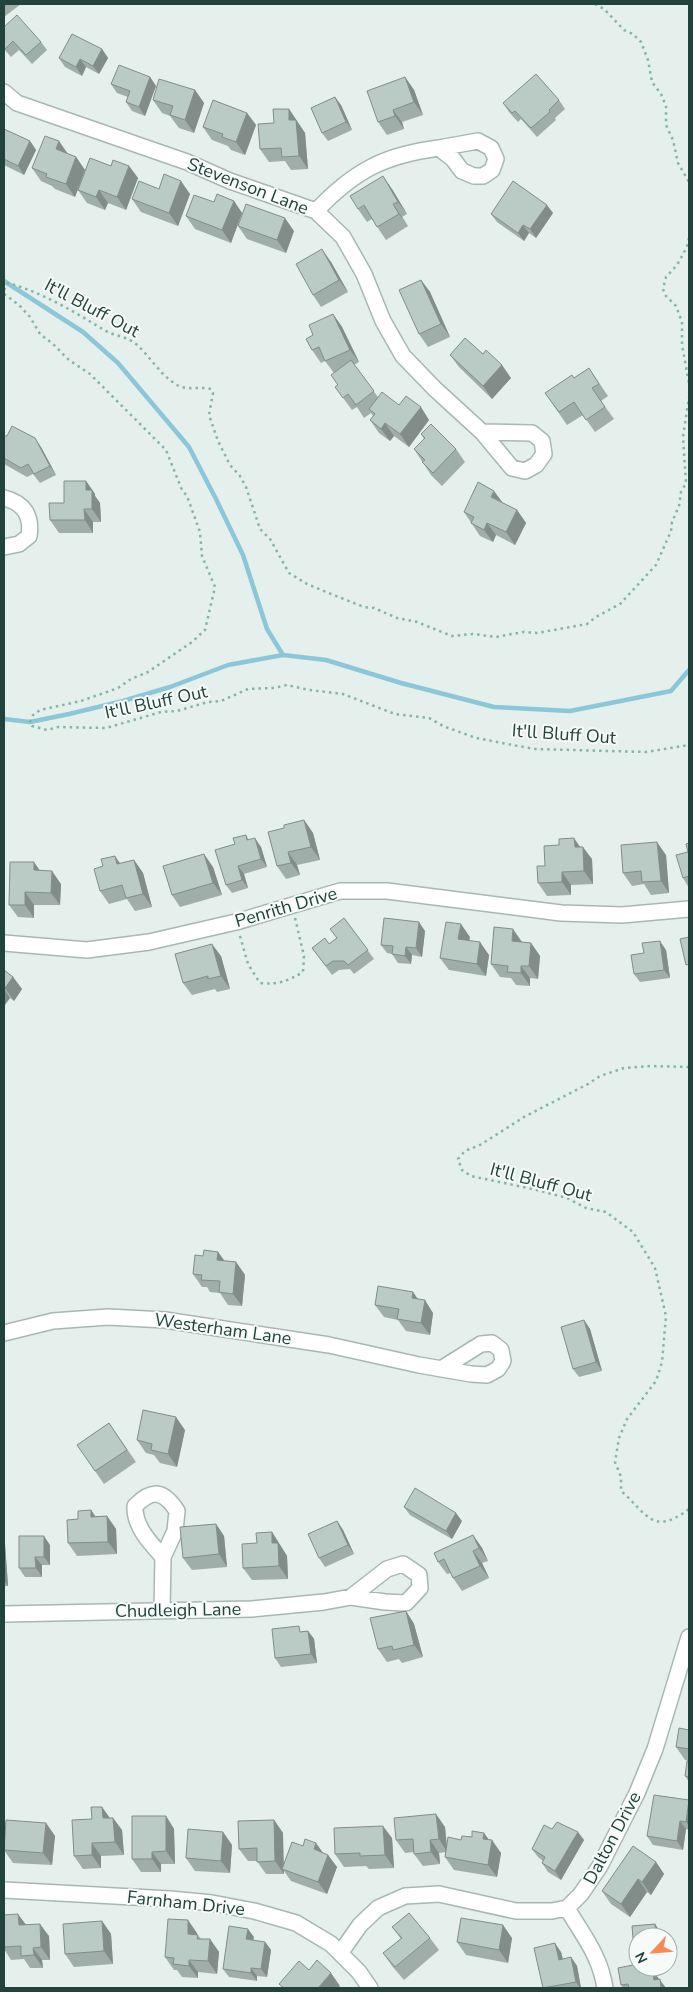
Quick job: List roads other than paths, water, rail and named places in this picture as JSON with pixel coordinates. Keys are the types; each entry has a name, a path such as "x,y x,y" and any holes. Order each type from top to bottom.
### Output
{"street":[{"name":"Stevenson Lane","path":"4,92 17,103 187,162 230,181 316,211 342,237 364,274 383,321 403,356 435,389 482,432"},
{"path":"316,211 335,191 382,161 412,151 439,148"},
{"path":"4,498 10,499 24,510 31,522 29,536 19,544 4,547"},
{"name":"Penrith Drive","path":"4,943 87,950 149,942 236,922 340,891 354,890 387,891 562,913 622,915 689,909"},
{"name":"Westerham Lane","path":"4,1333 54,1321 108,1317 165,1320 329,1345 440,1369"},
{"path":"162,1610 163,1557"},
{"name":"Chudleigh Lane","path":"4,1614 252,1609 324,1602 351,1597"},
{"name":"Dalton Drive","path":"567,1908 581,1894 600,1866 637,1793 655,1749 689,1637"},
{"name":"Farnham Drive","path":"4,1890 170,1899 212,1903 254,1911 296,1923 331,1944 359,1972 370,1988"},
{"path":"340,1952 360,1925 378,1908 405,1896 439,1894 516,1911 552,1911 567,1908 593,1949 602,1971 605,1988"}],"waterway":[{"path":"4,281 83,332 118,363 189,447 243,555 267,629 283,655"},
{"path":"4,719 30,722 69,714 170,687 228,665 283,655 326,660 401,683 494,707 570,711 671,691 689,670"}]}
